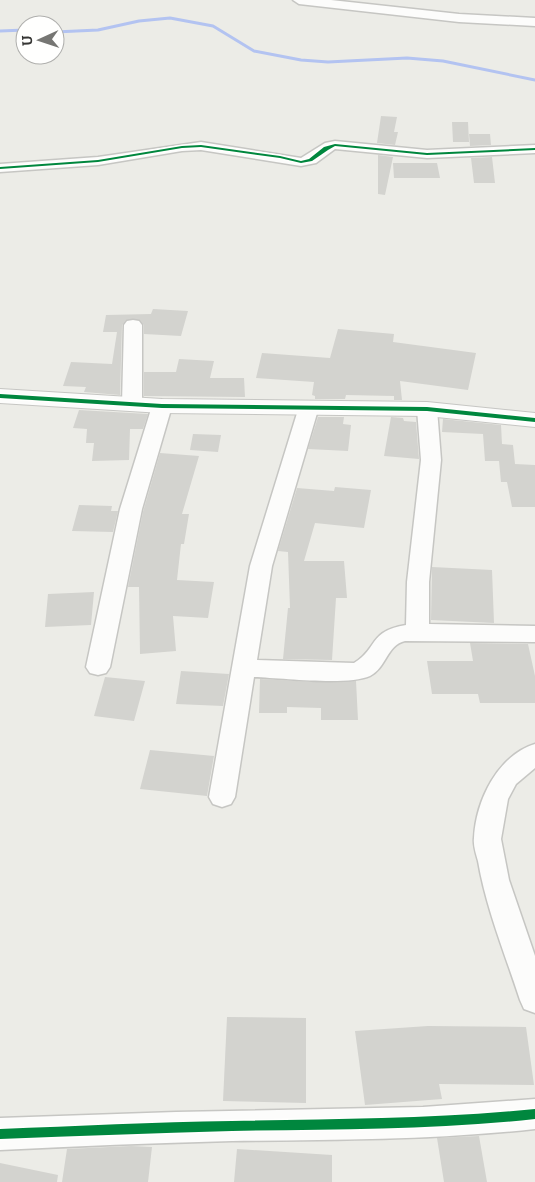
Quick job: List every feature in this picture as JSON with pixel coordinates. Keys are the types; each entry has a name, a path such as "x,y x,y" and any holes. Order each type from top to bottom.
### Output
{"street":[{"path":"299,0 459,18 535,22"},
{"path":"0,168 98,160 182,147 213,146 301,162 312,160 328,146 335,145 427,154 535,149"},
{"path":"132,404 134,325"},
{"path":"0,396 162,406 308,410 428,409 535,420"},
{"path":"98,667 131,509 162,406"},
{"path":"417,632 418,573 427,510 427,485 431,460 428,409"},
{"path":"222,797 262,566 308,410"},
{"path":"243,668 356,672 368,668 386,640 400,634 417,632 535,634"},
{"path":"535,754 507,777 495,799 487,840 495,880 535,1000"},
{"path":"0,1134 236,1126 331,1127 470,1122 535,1114"}],"building":[{"path":"381,116 397,117 394,132 398,132 395,145 377,143"},
{"path":"452,122 468,122 469,142 453,142"},
{"path":"469,134 490,134 491,145 470,146"},
{"path":"378,155 393,157 385,195 378,194"},
{"path":"492,157 495,183 474,183 471,158"},
{"path":"393,163 437,163 440,178 394,178"},
{"path":"153,309 188,311 181,336 144,334 144,325 140,320 126,320 122,325 120,395 84,392 86,387 63,386 71,362 112,364 117,332 103,332 106,315 151,314"},
{"path":"338,329 394,334 393,342 476,353 468,390 400,381 402,400 394,400 394,396 346,395 345,399 315,399 315,396 312,395 314,382 256,378 262,353 330,358"},
{"path":"179,359 214,361 210,378 244,378 245,397 144,396 144,372 176,372"},
{"path":"79,410 148,414 143,429 130,429 129,460 92,461 94,443 86,443 87,429 73,428"},
{"path":"318,417 344,417 343,424 351,425 348,451 308,449"},
{"path":"391,417 416,422 419,459 384,456"},
{"path":"443,419 501,425 502,444 513,445 515,464 535,465 535,507 512,507 507,482 501,482 499,461 485,461 483,434 442,432"},
{"path":"193,434 221,435 218,452 190,450"},
{"path":"160,453 199,456 182,514 189,514 184,544 181,544 177,580 214,582 208,618 173,616 176,651 140,654 139,587 128,587 143,512"},
{"path":"335,487 371,490 364,528 315,523 304,561 344,561 347,598 336,598 332,660 283,659 288,608 290,608 288,552 278,551 297,488 334,491"},
{"path":"79,505 112,506 111,511 118,511 113,532 72,531"},
{"path":"432,567 492,570 494,623 431,620"},
{"path":"94,592 91,625 45,627 48,594"},
{"path":"470,643 528,644 535,676 535,703 480,703 478,694 432,694 427,661 473,661"},
{"path":"181,671 229,674 223,706 176,704"},
{"path":"105,677 145,681 134,721 94,716"},
{"path":"260,679 314,682 356,681 358,720 321,720 321,708 287,707 287,713 259,713"},
{"path":"150,750 214,756 207,796 140,789"},
{"path":"227,1017 306,1018 306,1103 223,1101"},
{"path":"428,1026 526,1027 534,1085 439,1084 442,1099 365,1105 355,1031"},
{"path":"479,1136 487,1182 444,1182 437,1138"},
{"path":"152,1147 148,1182 62,1182 67,1149"},
{"path":"237,1149 332,1155 332,1182 234,1182"},
{"path":"0,1163 58,1175 57,1182 0,1182"}],"waterway":[{"path":"65,32 98,30 139,21 170,18 213,26 254,51 301,60 328,62 407,58 443,61 535,80"},
{"path":"0,31 15,30"}],"cycle path":[{"path":"0,168 98,161 182,147 201,146 280,157 301,162 311,160 326,148 335,145 427,154 535,149"},
{"path":"0,396 162,406 427,409 535,420"},
{"path":"0,1134 176,1127 423,1123 535,1114"}]}
